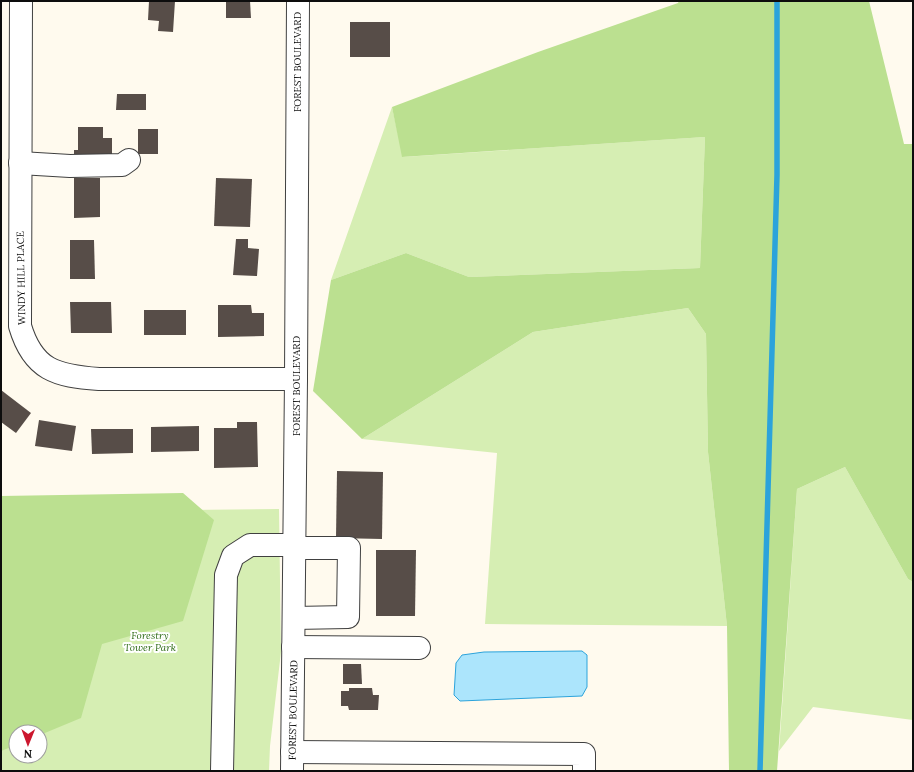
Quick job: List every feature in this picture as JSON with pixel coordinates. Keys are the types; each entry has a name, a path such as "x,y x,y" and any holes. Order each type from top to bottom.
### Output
{"street":[{"name":"WINDY HILL PLACE","path":"21,1 20,326 26,344 37,360 53,371 71,377 99,379 296,379"},
{"name":"FOREST BOULEVARD","path":"292,761 298,1"},
{"path":"20,162 70,166 122,165 129,160"},
{"path":"222,771 226,574 233,556 250,545 349,548 348,617 294,618"},
{"path":"293,647 419,648"},
{"path":"292,761 584,754 584,771"}],"green space":[{"path":"679,1 869,1 904,144 913,144 913,582 908,579 845,467 797,489 777,771 729,771 727,626 708,452 706,334 688,308 533,332 362,439 313,391 331,280 406,253 469,277 700,268 705,137 402,157 392,107 538,52 678,3"},
{"path":"392,107 403,157 705,137 700,268 469,277 406,253 331,280"},
{"path":"688,308 706,334 708,452 727,626 485,624 497,453 362,439 533,332"},
{"path":"845,467 908,579 913,582 913,720 813,707 779,751 797,489"},
{"path":"183,493 214,520 183,621 102,644 81,718 48,732 48,724 8,724 8,748 1,751 1,496"},
{"name":"Forestry Tower Park","path":"279,509 281,652 270,746 269,771 1,771 1,512"}],"water":[{"path":"582,651 587,655 587,687 582,696 460,701 454,695 456,663 462,655 484,652"}],"building":[{"path":"149,1 175,1 173,32 158,31 159,21 148,20"},
{"path":"226,1 250,1 251,18 226,18"},
{"path":"350,22 390,22 390,57 350,57"},
{"path":"117,94 146,94 146,110 116,110"},
{"path":"78,127 103,127 103,138 112,138 112,162 74,162 74,150 78,150"},
{"path":"138,129 158,129 158,154 138,154"},
{"path":"74,178 100,178 100,217 74,218"},
{"path":"216,178 252,179 250,227 214,226"},
{"path":"236,239 248,239 248,248 259,249 257,276 233,275"},
{"path":"70,240 94,240 95,279 70,279"},
{"path":"70,302 111,302 112,333 71,333"},
{"path":"218,305 251,305 252,313 264,313 264,336 218,337"},
{"path":"144,310 186,310 186,335 144,335"},
{"path":"1,390 31,413 16,433 1,422"},
{"path":"39,420 76,426 72,451 35,446"},
{"path":"237,422 257,422 258,467 214,468 214,428 237,428"},
{"path":"199,426 199,451 151,452 151,427"},
{"path":"91,429 133,429 133,453 92,454"},
{"path":"337,471 383,472 382,539 336,538"},
{"path":"376,550 416,550 415,616 376,616"},
{"path":"343,664 361,664 362,684 343,684"},
{"path":"349,688 372,688 373,695 379,695 378,710 349,710 348,706 341,706 341,691 349,691"}],"waterway":[{"path":"760,771 777,175 777,1"}]}
